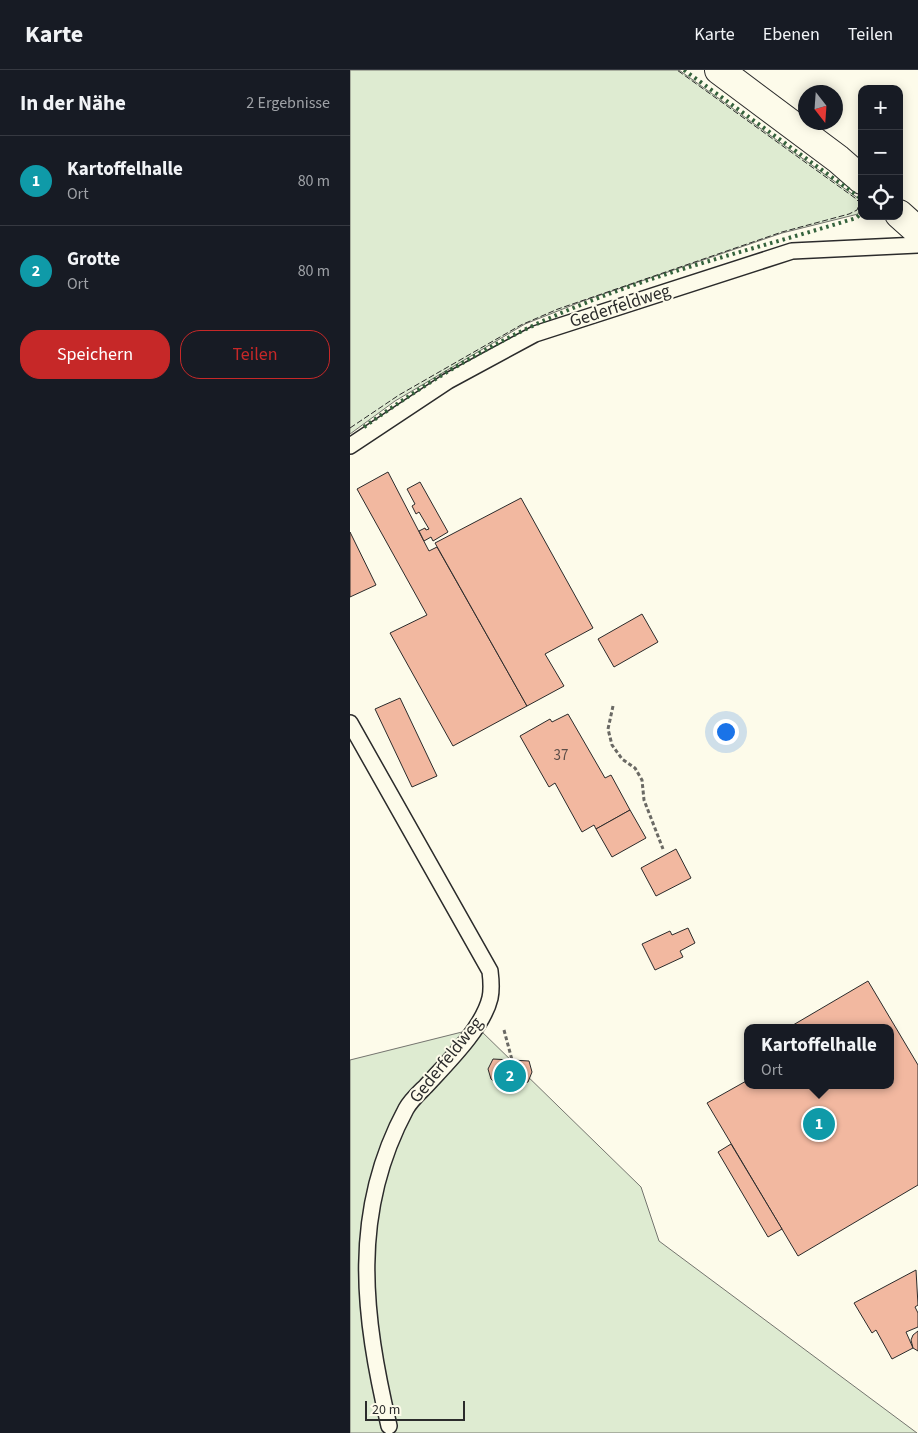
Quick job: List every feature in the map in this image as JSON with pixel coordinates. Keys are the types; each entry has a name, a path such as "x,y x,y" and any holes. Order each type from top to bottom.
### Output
{"street":[{"path":"719,70 838,159 858,176"},
{"path":"903,218 918,231"}],"lane":[{"name":"Gederfeldweg","path":"350,446 448,381 535,334 792,251 918,246"},
{"name":"Gederfeldweg","path":"350,723 490,971 491,981 490,997 483,1015 458,1051 407,1107 391,1139 378,1173 369,1213 364,1261 364,1296 372,1354 389,1426"}],"path":[{"path":"613,706 608,729 612,744 622,758 635,768 642,780 644,800 663,849"}],"green space":[{"path":"350,70 679,70 858,198 858,214 782,233 583,301 525,324 395,401 350,434"},
{"path":"478,1028 641,1187 659,1241 917,1433 350,1433 350,1060"}],"building":[{"path":"388,472 429,551 437,547 527,706 453,746 390,633 427,615 357,489"},
{"path":"420,482 448,532 433,541 431,537 424,541 419,531 425,528 426,530 429,529 419,512 416,514 412,506 415,504 407,489"},
{"path":"521,498 593,628 545,654 564,686 527,706 435,543"},
{"path":"350,532 376,585 350,597"},
{"path":"642,614 658,642 614,667 598,639"},
{"path":"400,698 437,776 412,787 375,709"},
{"path":"568,714 605,778 611,775 630,810 596,829 594,825 582,832 555,783 549,787 520,736 550,719 552,722"},
{"path":"630,810 646,838 612,857 596,829"},
{"path":"676,849 691,878 656,896 641,868"},
{"path":"688,928 695,943 680,951 683,957 655,970 642,944 670,931 672,935"},
{"path":"868,981 894,1024 795,1024"},
{"path":"894,1025 918,1065 918,1185 798,1256 707,1103 744,1082 744,1089 894,1089"},
{"path":"493,1059 529,1061 532,1072 528,1082 507,1089 499,1086 491,1079 488,1069"},
{"path":"731,1144 782,1229 768,1237 718,1152"},
{"path":"916,1270 918,1305 915,1307 918,1313 918,1327 906,1332 913,1348 892,1359 876,1330 872,1333 854,1303"},
{"path":"918,1331 918,1351 913,1348 911,1340"}],"hedge":[{"path":"684,70 858,196"},
{"path":"364,427 415,392 467,360 549,318 646,281 858,216"}],"fence":[{"path":"350,428 399,395 521,325 558,309 782,232 849,214 857,210 860,203 855,198 677,70"}],"place":[{"name":"Grotte","path":"510,1076"},
{"name":"Kartoffelhalle","path":"819,1124"}]}
